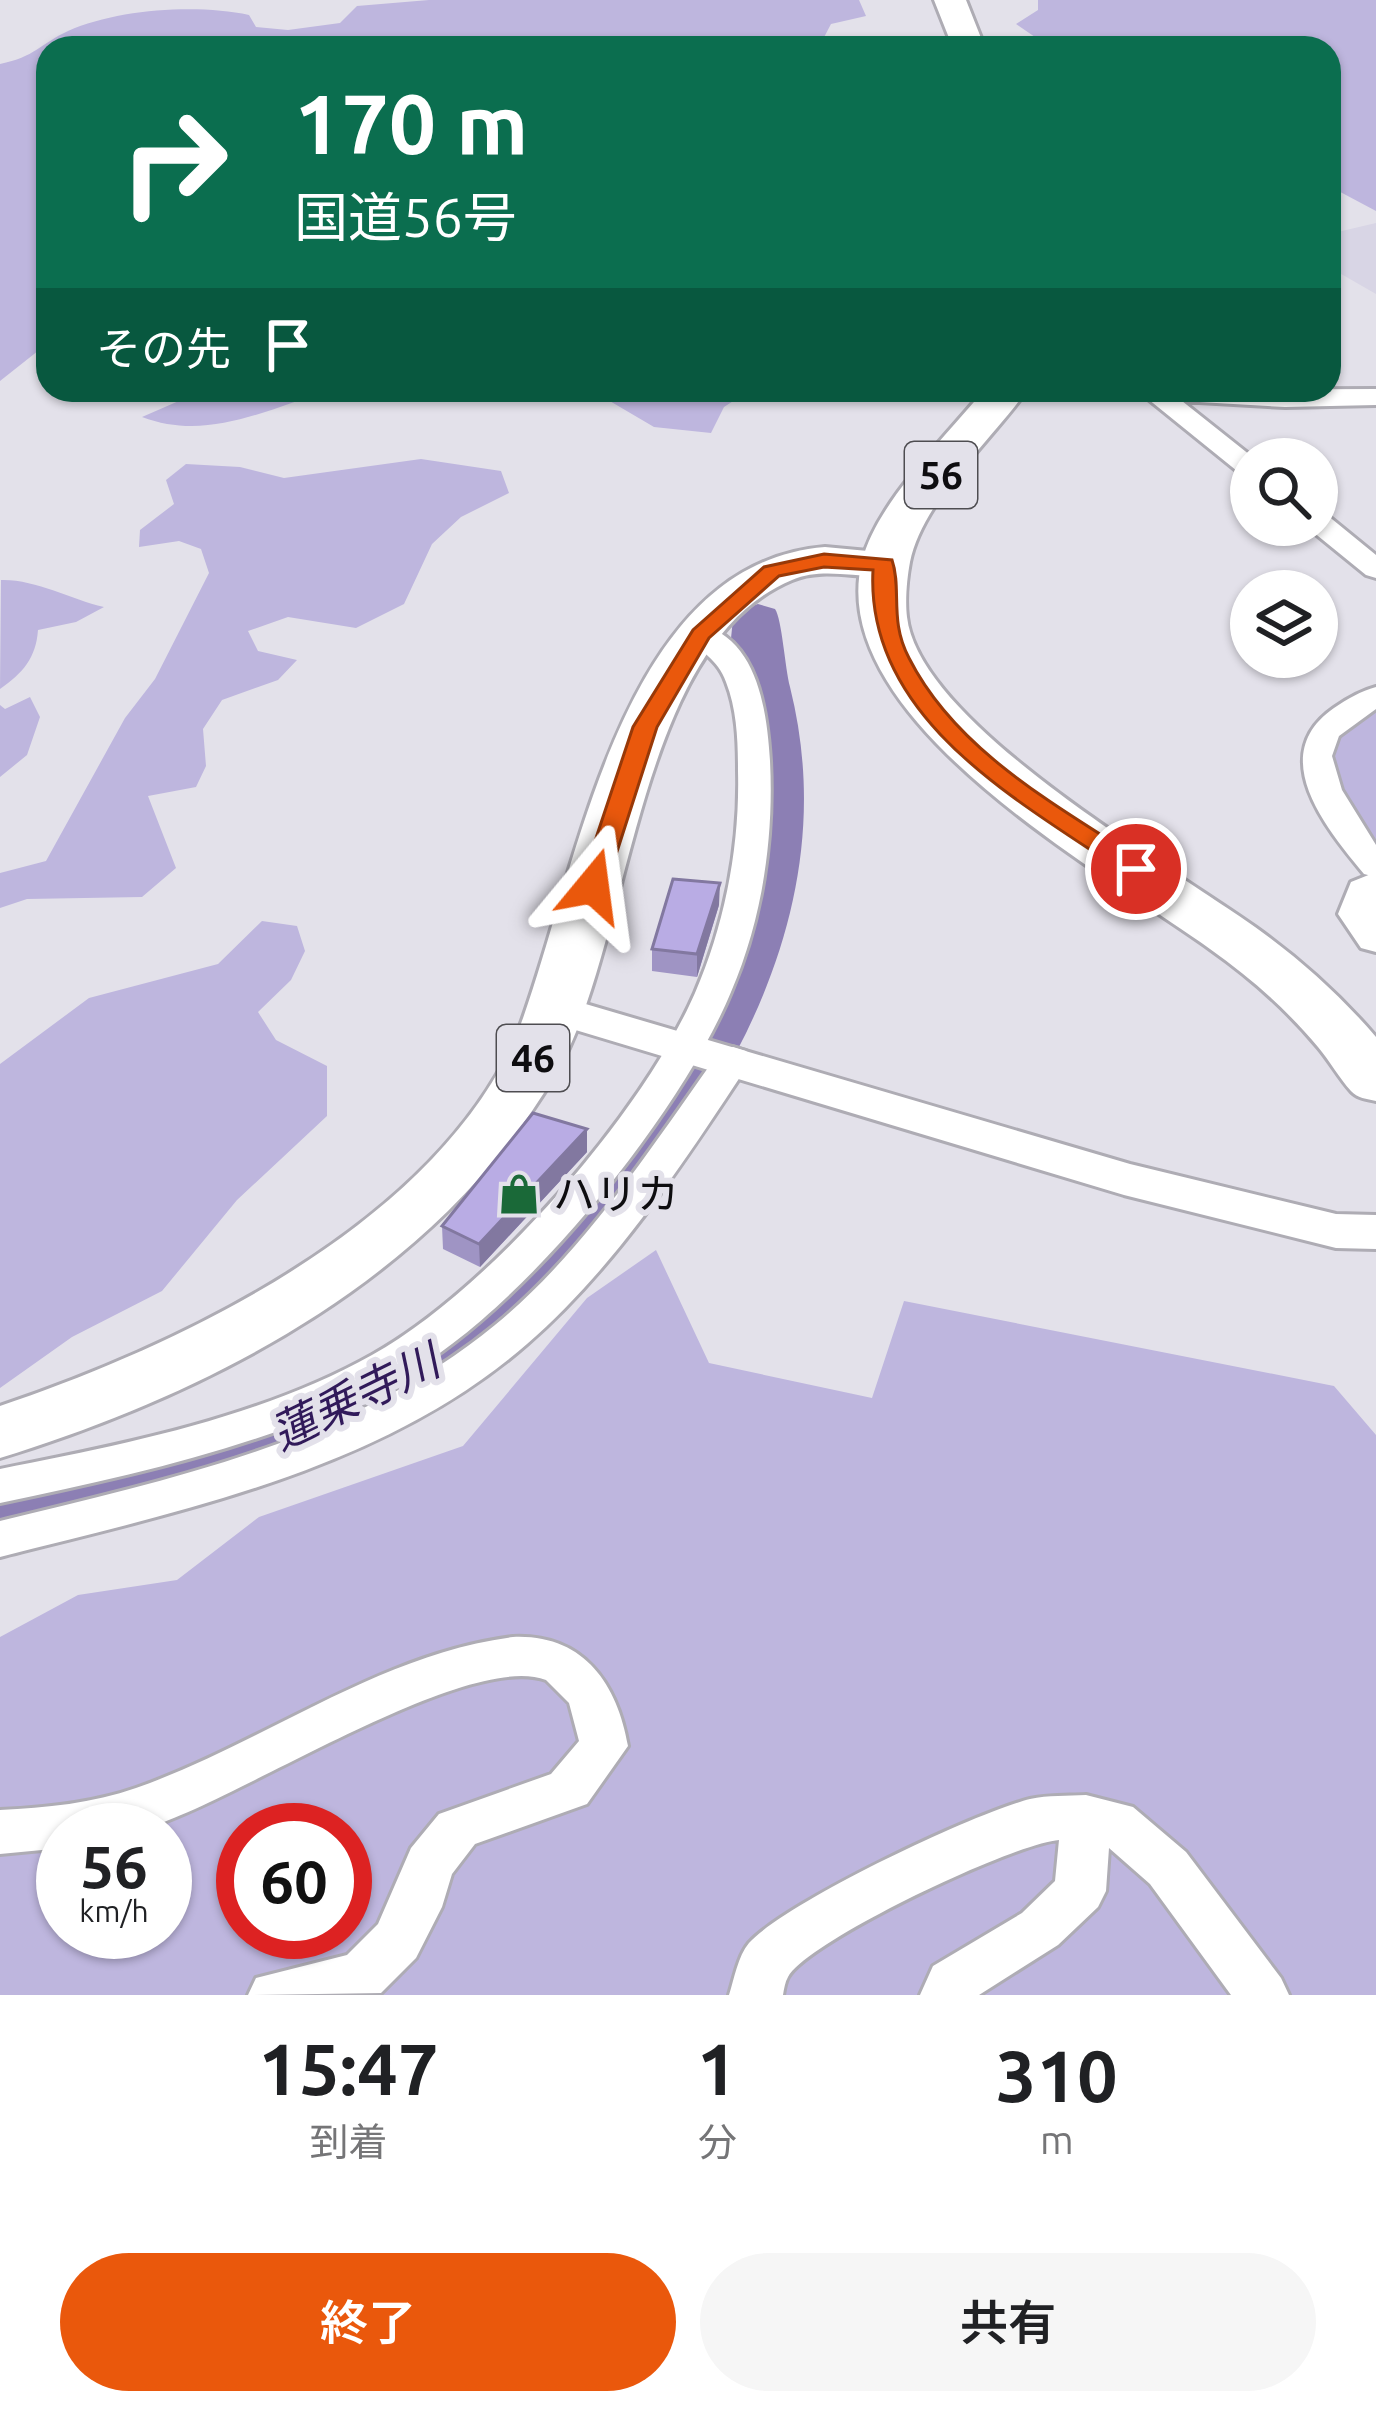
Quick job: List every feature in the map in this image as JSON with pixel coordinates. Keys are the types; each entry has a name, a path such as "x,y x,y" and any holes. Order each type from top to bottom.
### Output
{"highway":[{"path":"950,0 964,36"},
{"name":"56","path":"997,402 908,517 884,564 882,611 896,657 940,722 1003,779 1169,891 1279,973 1361,1058 1376,1081"}],"main road":[{"name":"46","path":"0,1432 76,1408 219,1344 337,1271 417,1209 523,1081 555,1009 645,727 700,634 772,571 824,561 884,564"}],"street":[{"path":"1341,398 1376,397"},
{"path":"1167,402 1230,452"},
{"path":"1338,538 1376,569"},
{"path":"0,1486 160,1454 260,1422 394,1362 484,1292 614,1154 704,1013 746,890 756,819 752,723 733,658 700,634"},
{"path":"1376,696 1324,728 1313,757 1318,782 1376,867"},
{"path":"1376,885 1366,891 1360,914 1376,939"},
{"path":"555,1009 1124,1180 1336,1231 1376,1232"},
{"path":"0,1539 237,1477 348,1432 441,1384 510,1336 570,1274 656,1169 733,1059"},
{"path":"0,1832 61,1830 157,1803 397,1689 500,1657 534,1655 575,1674 599,1708 604,1746 569,1789 457,1829 429,1864 416,1907 397,1942 362,1976 275,1995"},
{"path":"947,1995 952,1983 1040,1929 1080,1891 1086,1817"},
{"path":"755,1995 766,1961 818,1922 970,1845 1033,1820 1086,1817 1115,1822 1168,1868 1262,1995"}],"shaded area":[{"path":"429,0 859,0 866,16 831,24 825,36 60,36 110,18 182,9 249,15 256,27 288,30 340,23 357,6"},
{"path":"1038,0 1376,0 1376,211 1341,192 1341,36 1034,36 1016,24 1038,10"},
{"path":"36,50 36,352 0,381 0,64"},
{"path":"1376,223 1376,294 1341,274 1341,231"},
{"path":"176,402 294,402 214,424 166,424 142,417"},
{"path":"611,402 732,402 711,433 654,427"},
{"path":"421,459 501,471 509,493 461,517 432,544 404,604 356,628 288,617 248,631 258,651 297,660 278,680 222,700 203,729 206,766 196,787 148,796 176,868 142,897 27,899 0,908 0,873 46,861 125,718 155,679 209,573 201,549 179,541 139,547 140,530 174,504 166,480 186,464 240,467 284,478"},
{"path":"1,580 40,586 104,607 76,622 38,630 27,664 0,689"},
{"path":"1376,696 1376,867 1318,782 1325,728"},
{"path":"30,697 40,717 27,755 0,777 0,705 5,709"},
{"path":"262,921 297,926 305,951 291,980 258,1012 276,1040 327,1066 327,1116 237,1200 162,1291 72,1337 0,1388 0,1064 89,998 218,964"},
{"path":"656,1250 709,1363 872,1398 904,1301 1334,1386 1376,1435 1376,1995 0,1995 0,1637 78,1595 177,1580 259,1517 463,1446 587,1298"}],"building":[{"path":"673,879 720,883 697,954 652,949"},
{"path":"533,1113 587,1129 479,1244 442,1226"}],"waterway":[{"name":"蓮乗寺川","path":"0,1512 217,1461 313,1424 430,1369 495,1318 591,1215 675,1109 724,1023 759,926 776,825 775,732 755,648 758,619"}],"place":[{"name":"ハリカ","path":"519,1194"}],"route":[{"path":"593,886 645,727 700,634 772,571 824,561 884,564 882,611 896,657 940,722 1003,779 1136,869"}]}
